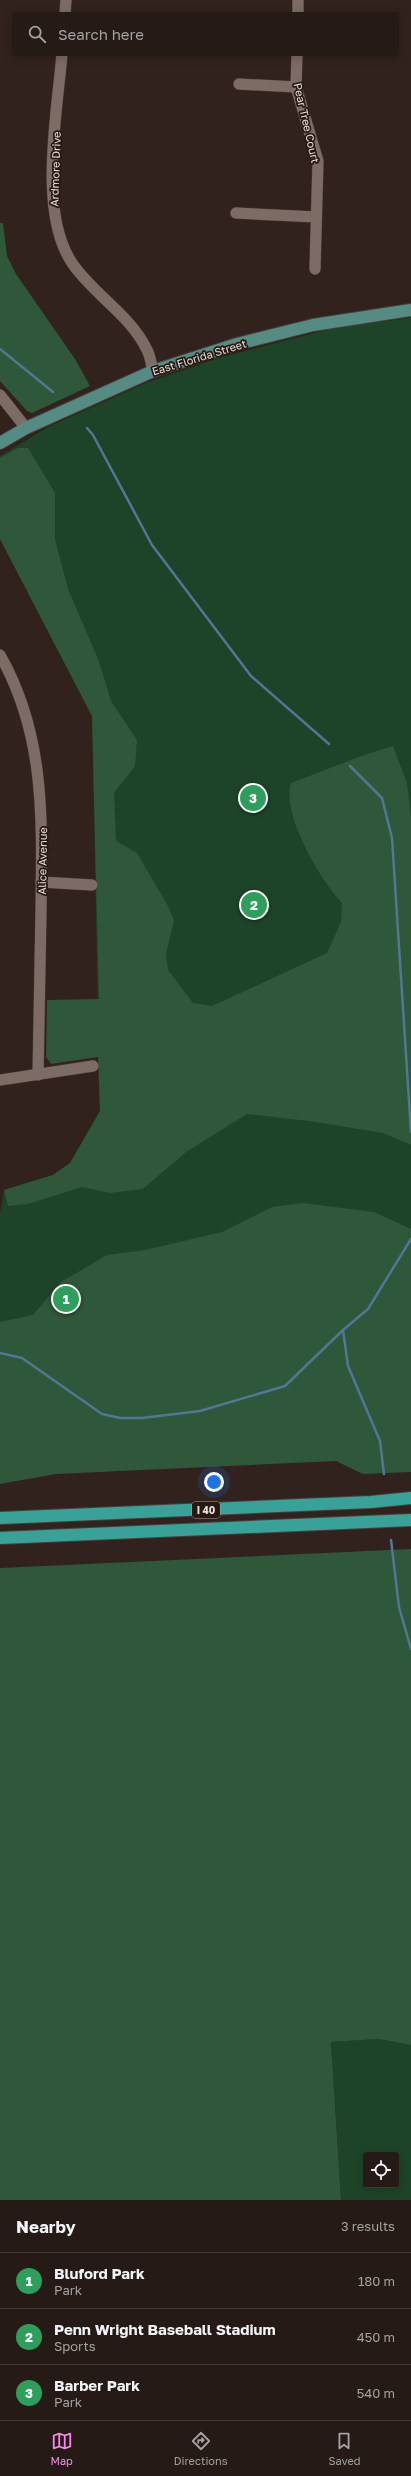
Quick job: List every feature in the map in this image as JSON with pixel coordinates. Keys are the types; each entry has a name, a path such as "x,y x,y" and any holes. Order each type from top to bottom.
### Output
{"highway":[{"name":"I 40","path":"0,1518 363,1503 411,1498"},
{"name":"I 40","path":"0,1538 411,1520"}],"main road":[{"name":"East Florida Street","path":"0,443 26,428 153,371 238,344 312,326 411,310"}],"street":[{"path":"65,12 66,0"},
{"path":"298,0 298,12"},
{"name":"Ardmore Drive","path":"62,56 52,186 56,228 62,246 72,264 135,330 147,348 153,371"},
{"name":"Pear Tree Court","path":"297,56 296,87 318,161 315,269"},
{"path":"238,84 296,87"},
{"path":"236,213 316,217"},
{"path":"0,395 26,428"},
{"name":"Alice Avenue","path":"0,655 21,696 38,764 42,820 38,1075"},
{"path":"41,882 92,885"},
{"path":"0,1080 93,1066"}],"green space":[{"path":"0,223 3,223 7,256 16,274 75,359 90,386 32,413 27,411 0,381"},
{"path":"411,318 411,1138 406,1143 411,1145 411,1229 0,1348 0,1213 4,1190 53,1175 70,1163 100,1111 92,716 0,539 0,456 48,427 146,383 222,357 338,327"},
{"path":"18,448 28,448 55,493 55,539 68,589 98,659 111,701 137,740 135,766 114,793 116,841 137,853 168,906 174,920 166,954 168,970 193,1003 212,1006 327,953 341,922 342,903 333,893 314,864 297,829 289,796 291,783 364,755 393,746 407,783 411,817 411,1145 383,1133 309,1121 247,1114 186,1152 143,1189 110,1193 82,1187 28,1204 8,1206 4,1190 53,1175 70,1163 100,1111 98,1057 51,1064 46,1057 47,1000 99,999 92,716 0,539 0,458"},
{"path":"303,1203 374,1212 411,1229 411,1472 363,1474 336,1461 56,1474 0,1484 0,1322 33,1315 61,1282 107,1255 145,1250 222,1232 272,1207"},
{"path":"411,1549 411,2045 379,2039 331,2042 341,2200 0,2200 0,1568"},
{"path":"379,2039 411,2045 411,2200 341,2200 331,2042"}],"waterway":[{"path":"0,349 53,392"},
{"path":"87,428 93,435 152,545 251,676 329,744"},
{"path":"350,766 382,798 392,838 411,1132"},
{"path":"0,1353 22,1358 102,1414 120,1418 142,1418 200,1411 285,1386 343,1330 368,1309 411,1239"},
{"path":"343,1330 348,1366 380,1441 384,1474"},
{"path":"391,1540 399,1607 411,1649"}],"place":[{"name":"Barber Park","path":"253,798"},
{"name":"Penn Wright Baseball Stadium","path":"254,905"},
{"name":"Bluford Park","path":"66,1299"}]}
